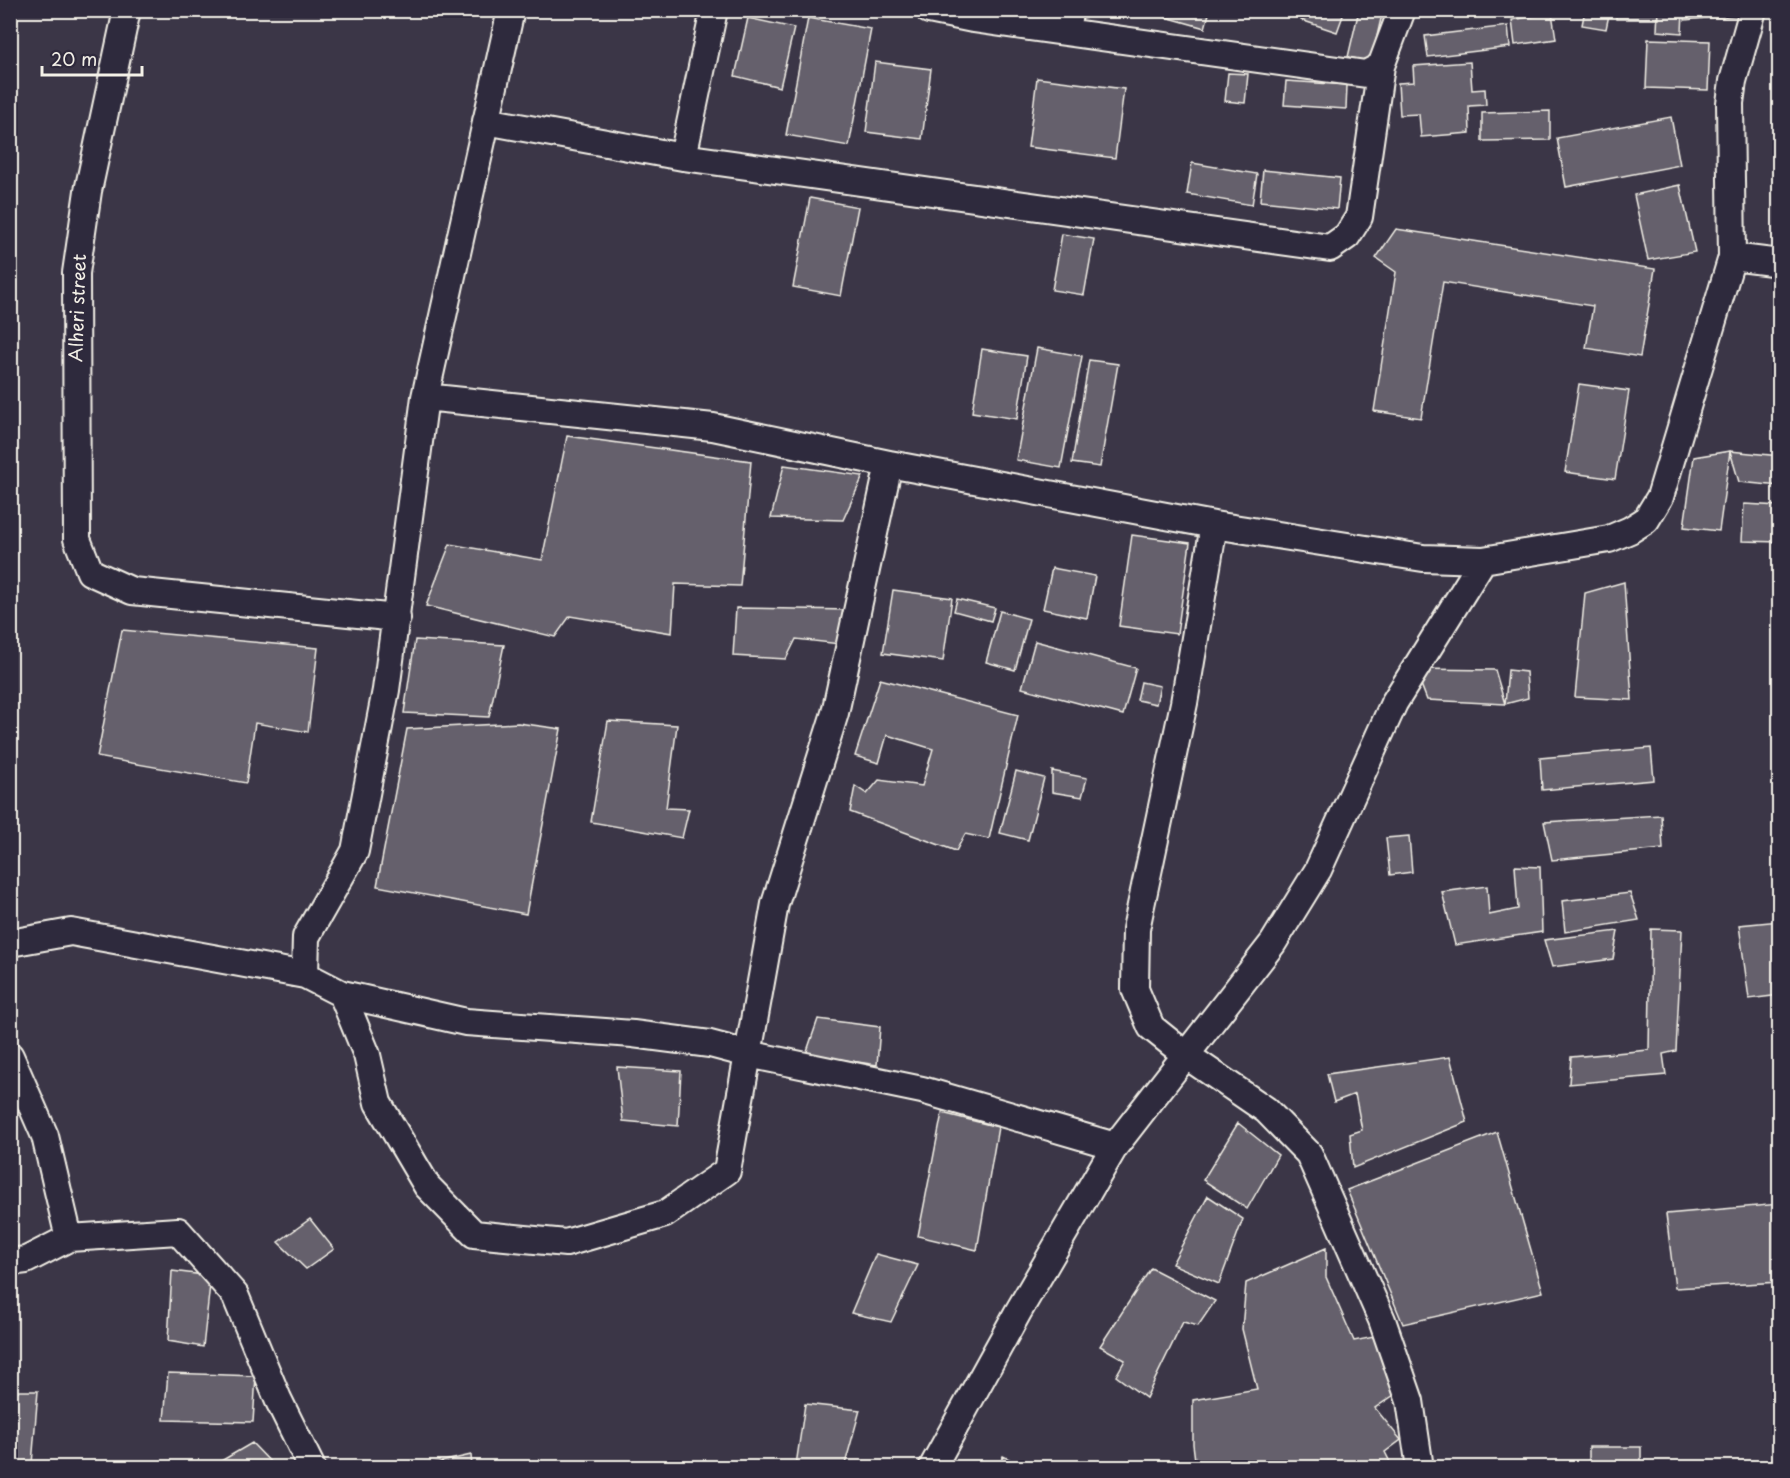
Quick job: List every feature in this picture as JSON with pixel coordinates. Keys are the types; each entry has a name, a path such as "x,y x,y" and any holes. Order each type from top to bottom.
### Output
{"street":[{"name":"Alheri street","path":"127,10 88,191 76,273 77,539 90,572 132,591 397,618"},
{"path":"305,975 306,937 355,851 386,690 425,397 511,10"},
{"path":"683,157 714,10"},
{"path":"929,10 1067,21 1366,74 1381,66"},
{"path":"486,121 683,157 1330,248 1347,236 1359,217 1381,66 1402,10"},
{"path":"425,397 714,427 889,464 1214,525 1423,558 1483,560 1609,539 1630,531 1646,520 1660,498 1732,257 1730,103 1733,81 1753,10"},
{"path":"1732,257 1779,263"},
{"path":"342,994 367,1055 378,1103 427,1186 474,1234 566,1243 665,1214 727,1171 775,904 835,713 889,464"},
{"path":"1214,525 1184,703 1136,929 1135,989 1151,1027 1186,1056 1266,1110 1309,1154 1382,1320 1410,1401 1420,1467"},
{"path":"932,1467 1018,1312 1115,1146 1273,943 1318,870 1394,703 1483,560"},
{"path":"10,942 71,932 305,975 342,994 466,1022 633,1034 710,1044 922,1090 1115,1146"},
{"path":"10,1056 45,1136 69,1238"},
{"path":"10,1262 26,1260 69,1238 178,1231 235,1295 278,1399 312,1467"}],"building":[{"path":"1141,10 1210,10 1205,28"},
{"path":"1304,10 1345,10 1337,32 1301,20"},
{"path":"1359,10 1383,10 1371,62 1348,57"},
{"path":"1430,10 1466,10 1430,15"},
{"path":"1585,10 1610,10 1606,29 1582,25"},
{"path":"1616,10 1658,10 1659,19 1616,19"},
{"path":"1658,10 1683,10 1682,33 1657,31"},
{"path":"1685,10 1738,10 1739,15 1685,20"},
{"path":"1552,13 1556,39 1515,45 1512,20"},
{"path":"748,18 794,28 780,87 735,76"},
{"path":"808,18 871,29 849,146 786,135"},
{"path":"1508,26 1510,47 1428,57 1425,36"},
{"path":"1648,39 1710,41 1708,90 1646,88"},
{"path":"875,62 931,69 922,139 866,132"},
{"path":"1470,62 1472,90 1485,89 1486,105 1469,106 1470,133 1421,137 1419,114 1400,115 1398,83 1414,82 1413,66"},
{"path":"1228,73 1248,74 1245,103 1225,101"},
{"path":"1037,78 1124,89 1115,158 1028,147"},
{"path":"1286,81 1347,85 1346,109 1284,105"},
{"path":"1550,111 1550,140 1482,141 1482,113"},
{"path":"1671,117 1680,165 1566,187 1557,138"},
{"path":"1192,163 1257,174 1252,205 1187,194"},
{"path":"1263,170 1340,178 1337,209 1260,201"},
{"path":"1680,185 1695,252 1648,260 1634,195"},
{"path":"810,198 858,207 841,296 793,287"},
{"path":"1396,229 1655,269 1640,357 1586,348 1593,306 1443,282 1421,418 1374,411 1396,272 1376,258"},
{"path":"1062,234 1094,239 1084,295 1052,290"},
{"path":"1037,348 1082,356 1061,468 1016,460"},
{"path":"982,349 1027,356 1017,419 972,412"},
{"path":"1089,360 1118,364 1100,467 1072,463"},
{"path":"1579,384 1629,391 1615,479 1565,472"},
{"path":"567,436 751,461 740,586 675,584 672,633 570,616 555,637 426,606 450,544 542,560"},
{"path":"1730,451 1780,456 1780,486 1739,482"},
{"path":"1730,451 1719,531 1684,527 1694,457"},
{"path":"784,465 863,476 843,520 771,518"},
{"path":"1744,504 1780,506 1780,542 1742,541"},
{"path":"1132,535 1190,543 1177,634 1119,626"},
{"path":"1052,568 1095,576 1087,618 1043,609"},
{"path":"1624,582 1632,700 1575,697 1585,593"},
{"path":"893,590 952,598 943,661 883,653"},
{"path":"957,599 995,608 991,621 954,611"},
{"path":"736,608 849,610 840,644 796,639 786,659 733,656"},
{"path":"1000,611 1029,619 1015,670 986,662"},
{"path":"122,630 318,648 308,732 255,723 246,783 97,757"},
{"path":"415,640 504,645 489,717 404,713"},
{"path":"1035,641 1136,668 1123,715 1022,688"},
{"path":"1415,669 1495,670 1505,704 1427,700"},
{"path":"1508,670 1526,672 1528,698 1505,704"},
{"path":"880,679 1018,715 989,839 965,834 956,851 850,812 855,786 867,794 879,780 922,786 933,749 887,735 879,763 855,756"},
{"path":"1141,682 1160,686 1156,704 1137,700"},
{"path":"608,721 677,725 666,808 689,809 682,838 591,822"},
{"path":"518,723 561,729 526,914 377,886 407,729"},
{"path":"1651,748 1654,780 1542,790 1540,758"},
{"path":"1016,771 1044,778 1028,840 1000,833"},
{"path":"1052,771 1087,778 1082,797 1052,792"},
{"path":"1661,815 1663,849 1552,860 1544,822"},
{"path":"1409,836 1412,872 1390,875 1386,838"},
{"path":"1515,866 1540,867 1542,932 1455,945 1442,892 1487,886 1489,915 1518,909"},
{"path":"1630,893 1639,920 1565,932 1562,901"},
{"path":"1780,921 1780,995 1749,999 1739,925"},
{"path":"1651,929 1682,930 1676,1051 1663,1054 1666,1075 1569,1084 1571,1057 1649,1050"},
{"path":"1618,931 1613,959 1552,967 1544,940"},
{"path":"818,1019 880,1027 877,1065 806,1054"},
{"path":"1450,1057 1467,1122 1353,1168 1350,1134 1362,1130 1355,1094 1334,1102 1327,1074"},
{"path":"617,1067 681,1071 678,1126 623,1121"},
{"path":"942,1113 998,1127 977,1250 918,1236"},
{"path":"1238,1123 1278,1155 1247,1209 1203,1180"},
{"path":"1497,1132 1543,1292 1403,1324 1347,1190"},
{"path":"1208,1196 1243,1219 1219,1284 1172,1264"},
{"path":"1780,1204 1780,1282 1675,1288 1666,1214"},
{"path":"310,1219 334,1249 306,1269 278,1242"},
{"path":"1326,1248 1326,1277 1354,1341 1384,1335 1403,1389 1375,1408 1401,1440 1385,1452 1393,1468 1353,1468 1349,1464 1337,1468 1196,1468 1193,1444 1193,1400 1257,1389 1242,1329 1246,1283"},
{"path":"876,1254 918,1265 891,1322 851,1313"},
{"path":"1151,1268 1215,1301 1198,1326 1183,1322 1146,1398 1116,1376 1125,1360 1100,1346"},
{"path":"172,1271 211,1276 203,1347 168,1341"},
{"path":"168,1373 256,1376 253,1422 164,1420"},
{"path":"10,1391 38,1391 32,1464 10,1465"},
{"path":"805,1404 860,1410 844,1468 796,1465"},
{"path":"252,1443 276,1468 209,1468"},
{"path":"1589,1447 1641,1447 1641,1468 1589,1468"},
{"path":"471,1455 472,1468 415,1468"},
{"path":"1003,1456 1027,1468 998,1468"}]}
